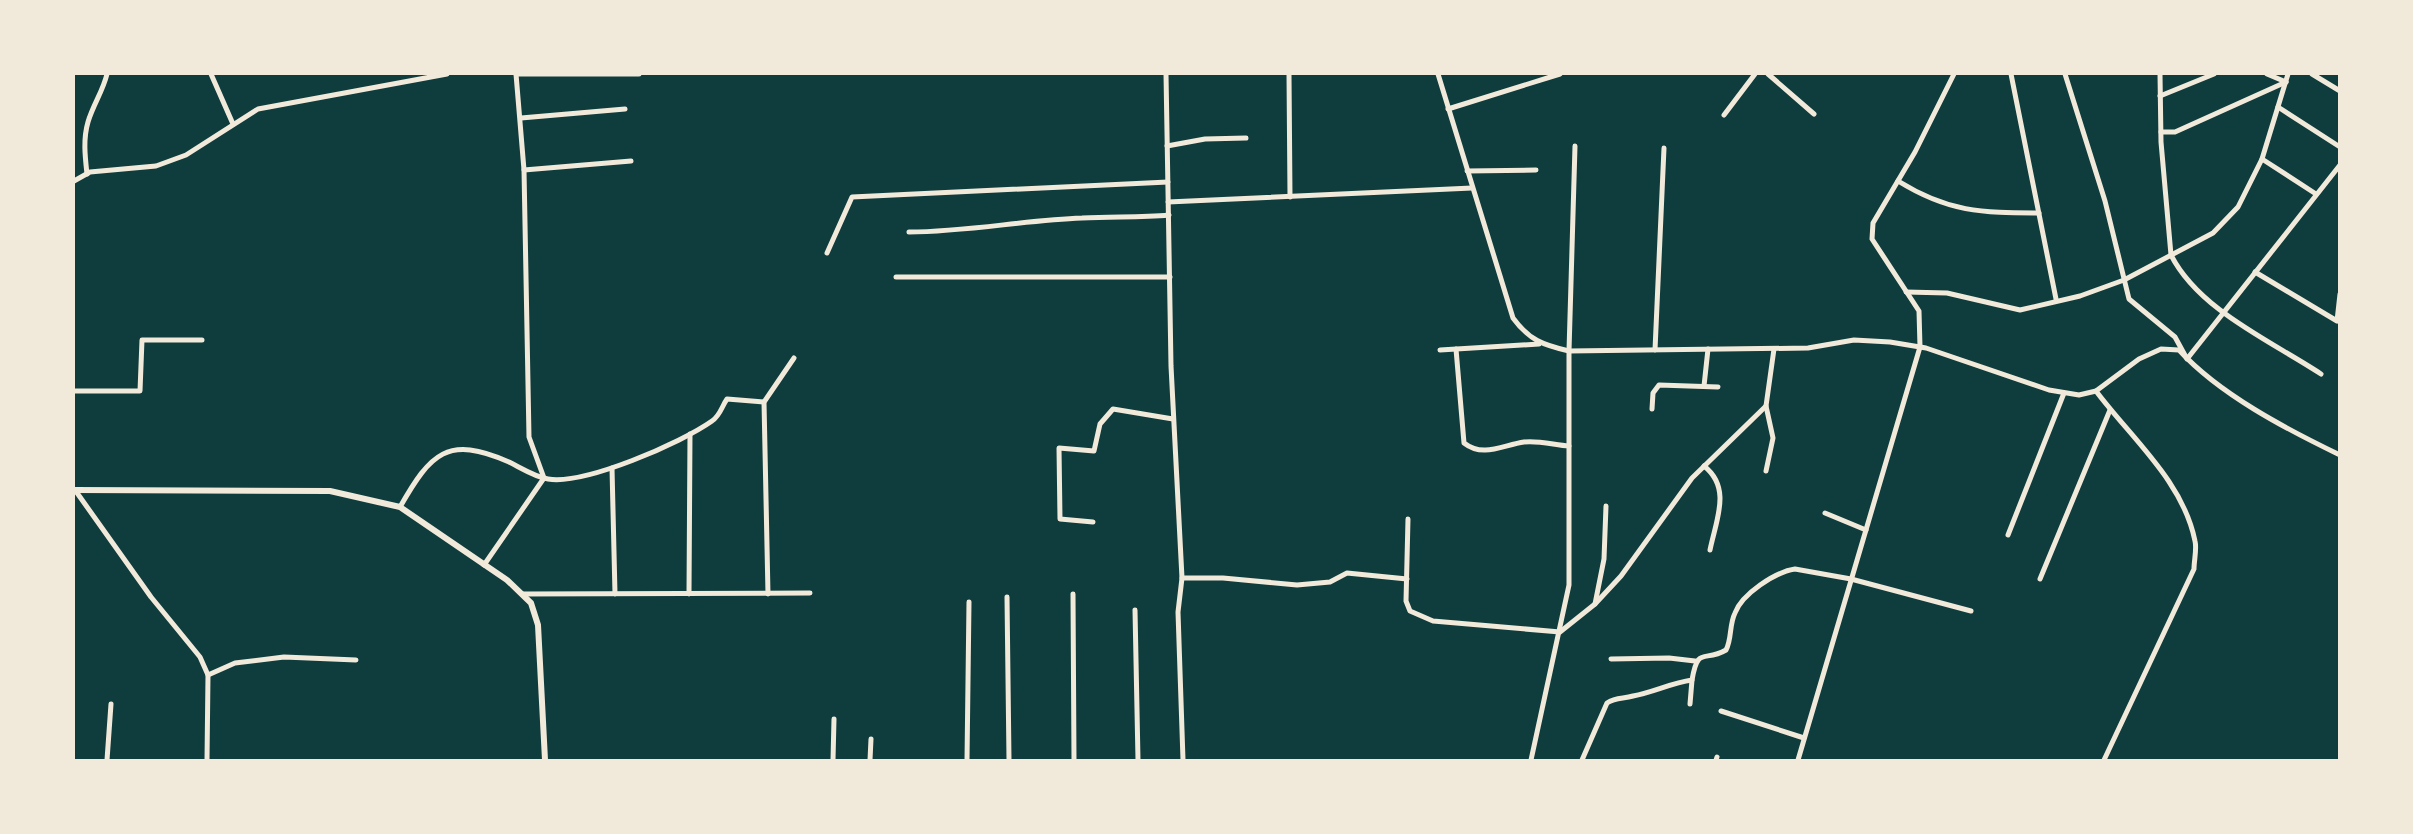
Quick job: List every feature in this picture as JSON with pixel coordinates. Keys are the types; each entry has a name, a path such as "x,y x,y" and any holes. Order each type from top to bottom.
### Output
{"street":[{"path":"88,173 84,151 88,122 104,88 107,74"},
{"path":"211,74 233,124"},
{"path":"74,181 88,173 156,166 186,155 258,109 447,74"},
{"path":"544,478 529,436 524,170 516,74 639,74"},
{"path":"1166,74 1173,419 1182,578 1178,612 1183,761"},
{"path":"1289,74 1290,197"},
{"path":"1438,74 1513,318 1524,333 1539,344"},
{"path":"1448,109 1560,74"},
{"path":"1724,115 1755,74"},
{"path":"1768,74 1814,114"},
{"path":"1798,761 1920,347 1919,311 1872,239 1873,223 1954,74"},
{"path":"2011,74 2056,299"},
{"path":"2065,74 2105,201 2129,299 2175,337 2187,359"},
{"path":"2160,74 2161,132 2171,255 2180,271 2224,312 2321,374"},
{"path":"2160,96 2214,74"},
{"path":"2267,74 2286,82"},
{"path":"1906,292 1947,293 2020,310 2056,299 2080,296 2124,280 2213,233 2238,207 2262,159 2288,74"},
{"path":"2312,74 2340,91"},
{"path":"2161,132 2175,132 2286,82"},
{"path":"2278,107 2340,148"},
{"path":"521,118 625,109"},
{"path":"1167,146 1205,139 1246,138"},
{"path":"1531,761 1569,585 1569,351 1575,146"},
{"path":"1655,350 1664,148"},
{"path":"2262,159 2316,194"},
{"path":"524,170 631,161"},
{"path":"2187,359 2340,165"},
{"path":"1467,171 1536,170"},
{"path":"1898,181 1929,200 1982,213 2039,213"},
{"path":"827,253 852,197 1168,182"},
{"path":"1168,202 1472,188"},
{"path":"909,232 953,232 1083,217 1118,219 1168,215"},
{"path":"2255,272 2337,321 2340,294"},
{"path":"896,277 1170,276"},
{"path":"74,391 140,391 142,340 202,340"},
{"path":"1440,350 1539,344 1569,351 1774,349 1808,348 1854,340 1920,347 2064,393 2079,395 2096,391 2139,359 2161,349 2179,350 2197,370 2295,433 2340,455"},
{"path":"1456,349 1464,443 1481,451 1504,449 1524,442 1569,446"},
{"path":"1704,386 1708,349"},
{"path":"1766,471 1773,438 1766,406 1774,349"},
{"path":"768,594 764,402 794,358"},
{"path":"1652,409 1653,393 1659,386 1718,387"},
{"path":"2096,391 2162,469 2196,542 2194,569 2104,761"},
{"path":"2008,535 2064,393"},
{"path":"400,507 419,475 433,460 451,451 466,448 481,450 544,478 574,480 612,468 690,434 715,419 727,399 764,402"},
{"path":"1408,519 1406,601 1410,611 1422,617 1560,632 1595,604 1621,576 1672,503 1766,406"},
{"path":"1093,522 1060,519 1059,448 1094,451 1100,424 1113,409 1173,419"},
{"path":"2039,579 2110,410"},
{"path":"689,594 690,434"},
{"path":"1704,467 1716,476 1721,492 1710,550"},
{"path":"612,468 615,594"},
{"path":"484,565 544,478"},
{"path":"74,490 330,491 400,507 484,565 531,603 538,625 545,761"},
{"path":"74,490 151,597 200,657 208,675 207,761"},
{"path":"1595,604 1604,559 1606,506"},
{"path":"1825,513 1866,530"},
{"path":"1690,704 1695,661 1704,654 1726,650 1734,614 1740,603 1756,588 1786,570 1795,569 1851,579 1971,611"},
{"path":"1182,578 1223,578 1297,585 1330,582 1347,573 1406,579"},
{"path":"522,594 810,593"},
{"path":"1073,594 1074,761"},
{"path":"1007,597 1009,761"},
{"path":"967,761 969,602"},
{"path":"1135,610 1138,761"},
{"path":"208,675 235,663 284,657 356,660"},
{"path":"1611,659 1669,658 1695,661"},
{"path":"1582,761 1607,703 1614,698 1630,697 1674,682 1692,680"},
{"path":"107,761 111,704"},
{"path":"1721,711 1804,738"},
{"path":"833,761 834,719"},
{"path":"870,761 871,739"}]}
